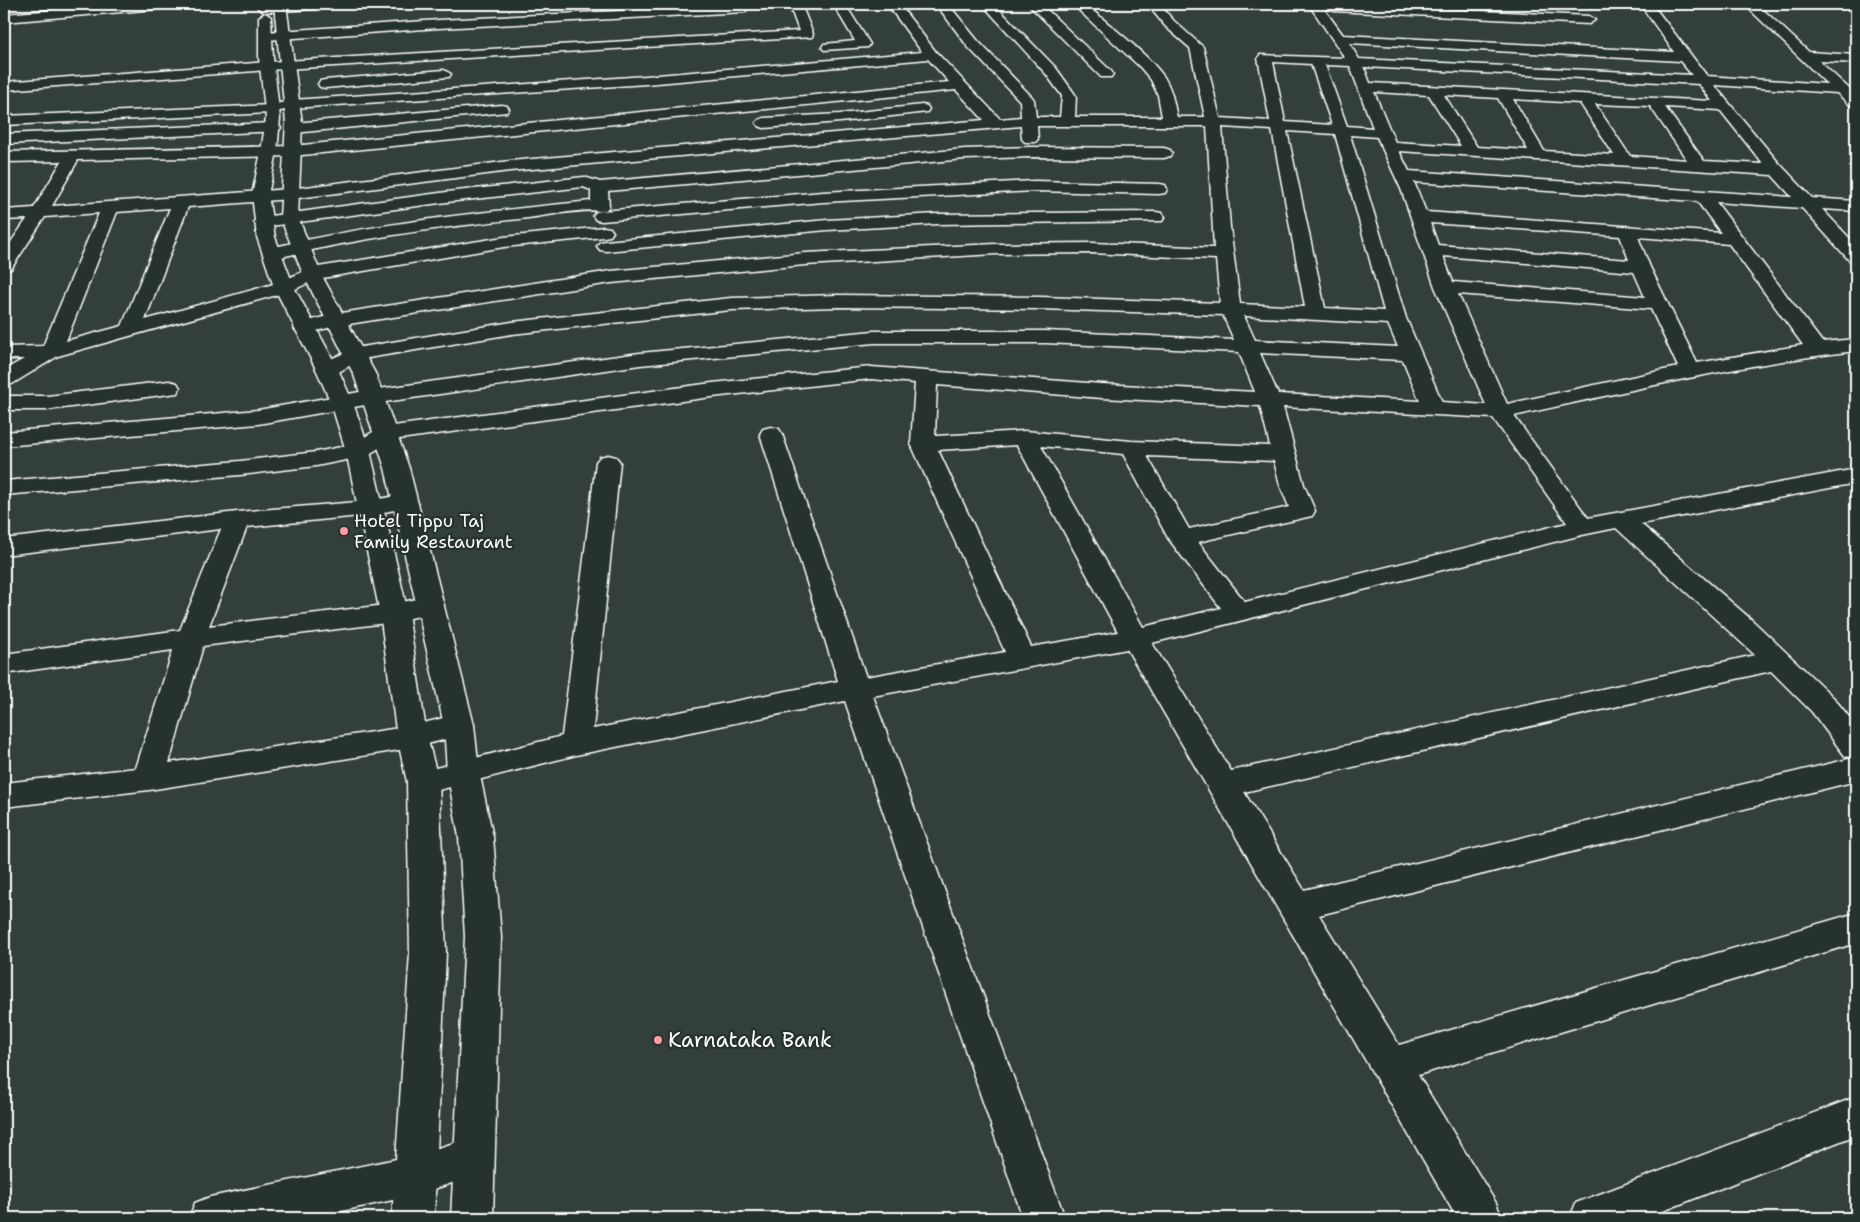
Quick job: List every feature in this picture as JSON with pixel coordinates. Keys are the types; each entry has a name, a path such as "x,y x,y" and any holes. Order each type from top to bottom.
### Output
{"street":[{"path":"4,18 169,4"},
{"path":"331,4 279,94 266,238 284,287 327,369 342,403 358,451 394,613 412,737 423,782 428,953 413,1218"},
{"path":"597,33 747,31 807,34 795,4"},
{"path":"817,48 863,44 839,4"},
{"path":"893,4 931,55 995,123"},
{"path":"942,4 973,44 1027,100 1035,186"},
{"path":"988,4 1050,71 1074,102 1067,121"},
{"path":"1034,4 1106,74"},
{"path":"1078,4 1158,79 1167,103 1170,120"},
{"path":"1153,4 1170,24 1196,47 1214,122 1221,227 1231,309 1270,401 1292,485 1302,511 1181,538"},
{"path":"1324,11 1382,4"},
{"path":"1646,4 1684,57 1777,170 1856,256"},
{"path":"1750,4 1856,103"},
{"path":"508,5 515,51 528,93"},
{"path":"5,159 72,157 510,21 740,6 747,31"},
{"path":"1324,11 1592,24 1581,9"},
{"path":"1324,11 1344,31 1386,140 1419,216 1445,286 1500,412 1582,527"},
{"path":"131,330 182,200 279,94 341,15"},
{"path":"4,139 279,94 515,51 747,31"},
{"path":"1344,31 1607,48 1684,57"},
{"path":"279,94 528,93 931,55"},
{"path":"1806,56 1856,59"},
{"path":"1316,314 1265,58 1703,80 1842,89"},
{"path":"1316,60 1340,130 1396,318 1434,409"},
{"path":"4,120 279,94 462,72"},
{"path":"928,74 947,72"},
{"path":"279,94 534,120 960,85"},
{"path":"4,86 279,94 512,108"},
{"path":"1365,87 1724,106"},
{"path":"1434,91 1472,151"},
{"path":"279,94 510,166 1029,120 1170,120 1340,130 1386,140 1472,151 1777,170"},
{"path":"279,94 576,182 584,182 602,217 611,277"},
{"path":"279,94 299,246 335,320 356,354 386,434 397,468 459,725 463,771 476,837 482,937 472,1218"},
{"path":"1503,94 1539,155"},
{"path":"1585,99 1625,160"},
{"path":"1654,102 1699,165"},
{"path":"1147,103 1167,103"},
{"path":"744,125 840,118 922,109"},
{"path":"424,162 581,144"},
{"path":"4,353 51,352 284,287 312,274 504,242 602,217 929,157 1031,152 1164,153"},
{"path":"4,265 40,212 72,157"},
{"path":"1403,176 1856,206"},
{"path":"273,253 299,246 410,227 602,217 823,197 1035,186 1159,188"},
{"path":"1702,195 1816,349"},
{"path":"4,214 182,200"},
{"path":"4,380 51,352 110,207"},
{"path":"1419,216 1734,239"},
{"path":"602,217 827,224 910,220 1156,217"},
{"path":"1627,231 1641,267 1690,371"},
{"path":"304,328 335,320 611,277 805,259 996,249 1092,248 1225,254"},
{"path":"1431,250 1641,267"},
{"path":"1445,286 1658,304"},
{"path":"327,369 356,354 512,328 731,304 1032,302 1231,309 1396,318"},
{"path":"4,439 258,417 371,397 640,359 874,337 1046,337 1411,354"},
{"path":"4,488 240,468 358,451 386,434 712,390 871,373 1270,401 1500,412 1690,371 1816,349 1856,345"},
{"path":"926,377 922,444 1022,658"},
{"path":"4,403 48,403 169,388"},
{"path":"771,434 856,688 1044,1218"},
{"path":"922,444 1025,438 1131,448 1284,454"},
{"path":"1025,438 1135,638 1481,1218"},
{"path":"1131,448 1181,538 1239,612"},
{"path":"576,744 608,462"},
{"path":"423,782 576,744 781,702 1135,638 1582,527 1856,476"},
{"path":"4,547 237,520 370,508 405,501"},
{"path":"149,778 191,638 237,520"},
{"path":"1622,520 1743,628 1824,705 1856,748"},
{"path":"4,664 191,638 394,613 430,605"},
{"path":"1223,785 1776,660"},
{"path":"4,795 149,778 412,737 459,725"},
{"path":"1295,907 1856,769"},
{"path":"1390,1066 1856,928"},
{"path":"1591,1218 1856,1116"},
{"path":"210,1218 416,1175 473,1157"}],"place":[{"name":"Hotel Tippu Taj Family Restaurant","path":"344,531"},
{"name":"Karnataka Bank","path":"658,1040"}]}
